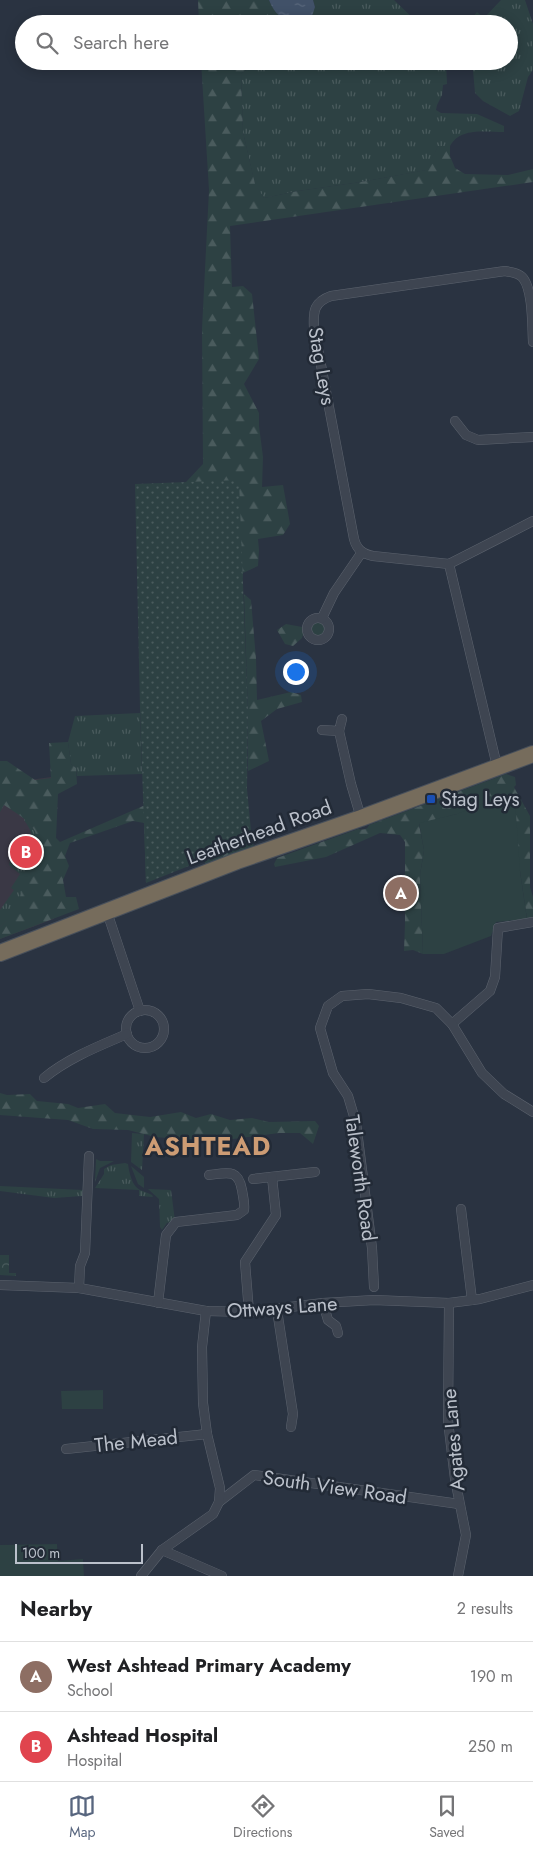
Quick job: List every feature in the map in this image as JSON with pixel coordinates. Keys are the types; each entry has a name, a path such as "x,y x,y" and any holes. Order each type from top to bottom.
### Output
{"highway":[{"name":"Leatherhead Road","path":"0,954 237,861 361,818 533,754"}],"street":[{"name":"Stag Leys","path":"362,552 354,540 314,328 314,311 317,304 322,299 331,296 505,271 513,272 524,279 530,292 533,342"},
{"path":"455,421 466,435 478,440 533,437"},
{"path":"322,618 334,593 362,552 373,556 449,564 533,521"},
{"path":"449,564 497,766"},
{"path":"342,719 339,731 361,818"},
{"path":"322,730 339,731"},
{"path":"107,912 140,1011"},
{"path":"452,1024 490,991 495,977 498,928 532,922"},
{"name":"Taleworth Road","path":"374,1287 372,1248 356,1123 348,1096 333,1073 320,1028 328,1006 342,996 368,994 401,998 436,1008 452,1024 482,1073 504,1094 533,1112"},
{"path":"140,1011 150,1011 159,1016 164,1024 164,1034 159,1043 150,1048 140,1048 132,1042 127,1034 127,1024 132,1016 140,1011"},
{"path":"44,1078 67,1062 127,1034"},
{"path":"79,1288 80,1266 86,1253 89,1156"},
{"path":"253,1179 315,1172"},
{"path":"158,1303 166,1235 176,1222 230,1216 240,1214 244,1210 241,1182 238,1177 232,1173 209,1175"},
{"path":"249,1312 244,1262 276,1215 272,1177"},
{"path":"461,1209 472,1300"},
{"name":"Ottways Lane","path":"0,1285 79,1288 206,1311 249,1312 323,1303 389,1299 449,1303 472,1300 533,1285"},
{"path":"323,1303 328,1320 336,1326 338,1334"},
{"name":"Agates Lane","path":"449,1303 448,1422 459,1504 466,1535 458,1576"},
{"path":"277,1310 293,1414 290,1427"},
{"path":"206,1311 202,1347 202,1403 207,1434 220,1488 219,1502"},
{"name":"The Mead","path":"66,1449 207,1434"},
{"name":"South View Road","path":"141,1576 162,1550 214,1514 219,1502 254,1475 459,1504"},
{"path":"162,1550 222,1576"}],"shaded area":[{"path":"51,777 54,919 0,939 0,784"}],"green space":[{"path":"198,0 269,0 280,15 199,15"},
{"path":"313,0 394,0 410,15 309,15 315,7"},
{"path":"501,0 525,0 533,24 533,70 528,77 519,111 510,116 483,101 475,93 473,70 518,70 518,15 487,15"},
{"path":"202,70 246,70 241,74 243,132 255,184 264,198 426,170 438,146 450,146 450,156 455,168 465,174 508,175 533,169 533,182 230,226 232,287 243,286 252,294 259,359 244,384 259,413 263,457 262,487 283,485 290,524 283,535 258,539 258,566 243,573 243,578 186,482 203,464 202,329 209,190"},
{"path":"246,70 446,70 447,84 443,85 442,95 436,110 441,113 477,114 504,126 504,132 481,131 466,133 454,140 450,146 438,146 427,170 264,198 255,185 243,132 241,74"},
{"path":"239,480 248,712 247,789 252,841 146,883 135,484"},
{"path":"244,594 251,600 257,700 291,692 301,695 302,702 277,709 261,721 269,761 248,771 248,712"},
{"path":"315,622 321,622 325,629 321,636 315,636 311,632 311,626"},
{"path":"286,624 302,627 304,631 302,638 293,646 285,644 277,630"},
{"path":"140,713 142,774 77,776 76,768 71,764 68,742 75,716"},
{"path":"68,742 71,764 76,768 77,784 58,794 56,838 60,842 143,806 153,809 146,883 144,823 133,821 70,843 65,856 69,866 63,880 66,897 76,897 79,909 0,939 0,927 12,914 20,899 27,864 39,857 39,847 35,832 26,820 4,805 0,812 0,761 7,761 35,780 51,778 49,743"},
{"path":"506,774 515,777 516,785 514,787 530,816 530,887 533,897 533,918 527,919 520,871 457,814 419,824 424,850 420,875 423,954 413,950 404,951 405,842 400,835 380,833 326,857 275,867 274,864 277,858 358,829 365,829 369,825"},
{"path":"511,792 515,800 520,871 527,919 496,922 491,936 444,954 423,954 420,875 424,850 419,823 457,814"},
{"path":"25,819 39,838 39,852 33,872 18,905 9,919 0,927 0,910 14,890 11,888 20,874 9,865 13,848 29,852 32,843 32,835"},
{"path":"252,841 255,849 206,866 204,860"},
{"path":"0,1093 7,1095 30,1094 37,1101 68,1104 78,1108 105,1104 115,1113 150,1117 181,1112 196,1118 211,1114 230,1120 252,1118 269,1122 315,1121 319,1126 313,1144 300,1133 279,1133 233,1139 155,1137 128,1130 93,1129 68,1120 0,1115"},
{"path":"132,1133 144,1134 142,1170 131,1162"},
{"path":"96,1159 100,1161 114,1161 100,1168 95,1182"},
{"path":"128,1164 130,1175 137,1188 153,1197 139,1196 139,1190 95,1188 104,1174 104,1169 111,1165"},
{"path":"131,1166 144,1177 144,1188 138,1184"},
{"path":"0,1186 83,1190 82,1196 54,1198 0,1191"},
{"path":"148,1189 171,1190 175,1221 167,1223 162,1230 160,1227 159,1199"},
{"path":"0,1255 9,1255 9,1273 16,1273 16,1276 0,1275"},
{"path":"103,1390 103,1409 62,1409 61,1391"},
{"path":"57,1544 58,1561 83,1559 84,1576 0,1576 0,1545"}],"water":[{"path":"269,0 313,0 315,7 312,15 278,15"}],"place":[{"name":"Stag Leys","path":"431,799"},
{"name":"Ashtead Hospital","path":"26,852"},
{"name":"West Ashtead Primary Academy","path":"401,893"}],"district":[{"name":"ASHTEAD","path":"208,1146"}]}
